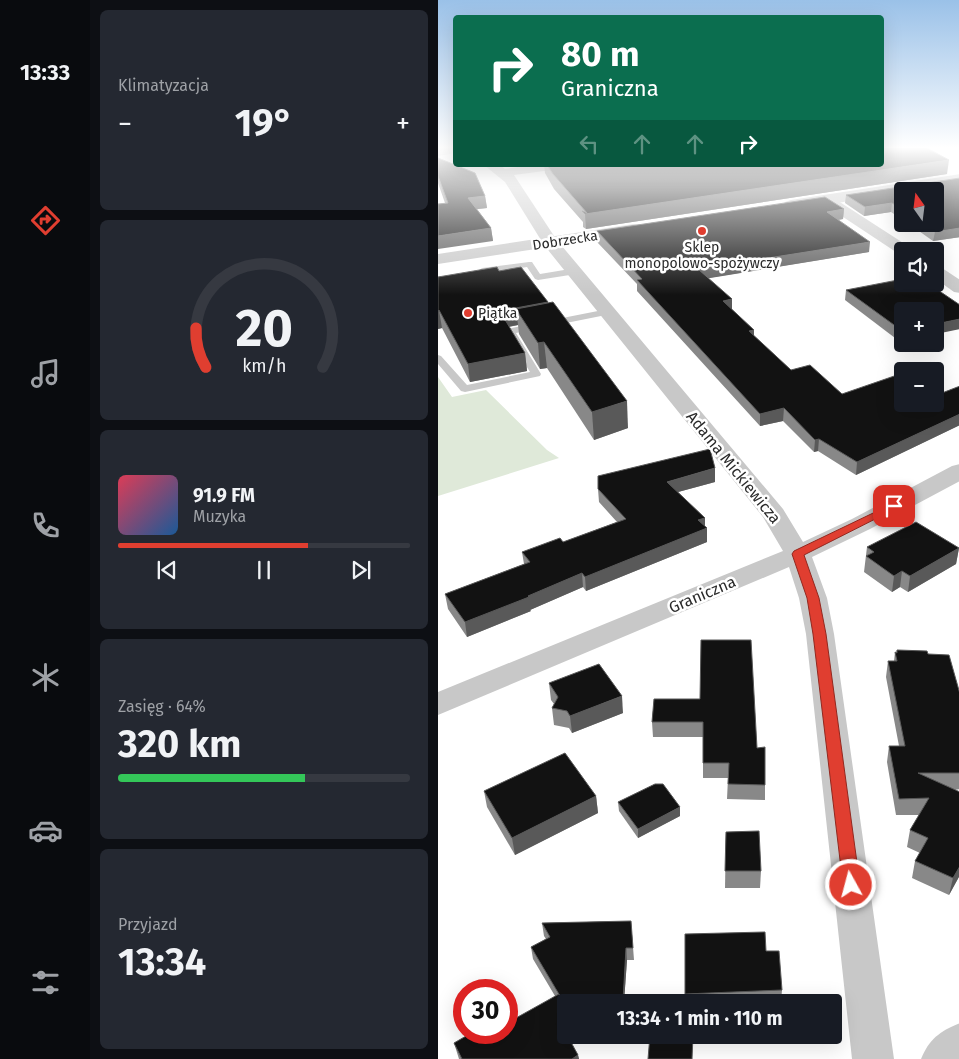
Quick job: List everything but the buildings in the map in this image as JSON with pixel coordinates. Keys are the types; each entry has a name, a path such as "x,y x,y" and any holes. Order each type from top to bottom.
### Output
{"street":[{"name":"Adama Mickiewicza","path":"521,196 550,242 774,514 798,554 813,598 820,634 873,1059"},
{"path":"778,207 850,196"},
{"path":"827,200 894,244"},
{"name":"Dobrzecka","path":"438,259 651,227"},
{"path":"944,277 960,288"},
{"name":"Graniczna","path":"438,704 798,554 860,524 960,471"},
{"path":"942,1059 960,1043"}],"lane":[{"path":"474,272 529,264 538,277 576,272"},
{"path":"438,358 465,389 536,374 510,331 608,312"}],"green space":[{"path":"438,377 452,397 486,390 547,450 559,458 438,496"}],"place":[{"name":"Sklep monopolowo-spożywczy","path":"702,231"},
{"name":"Piątka","path":"468,313"}],"route":[{"path":"851,885 820,634 813,598 798,554 894,506"}]}
